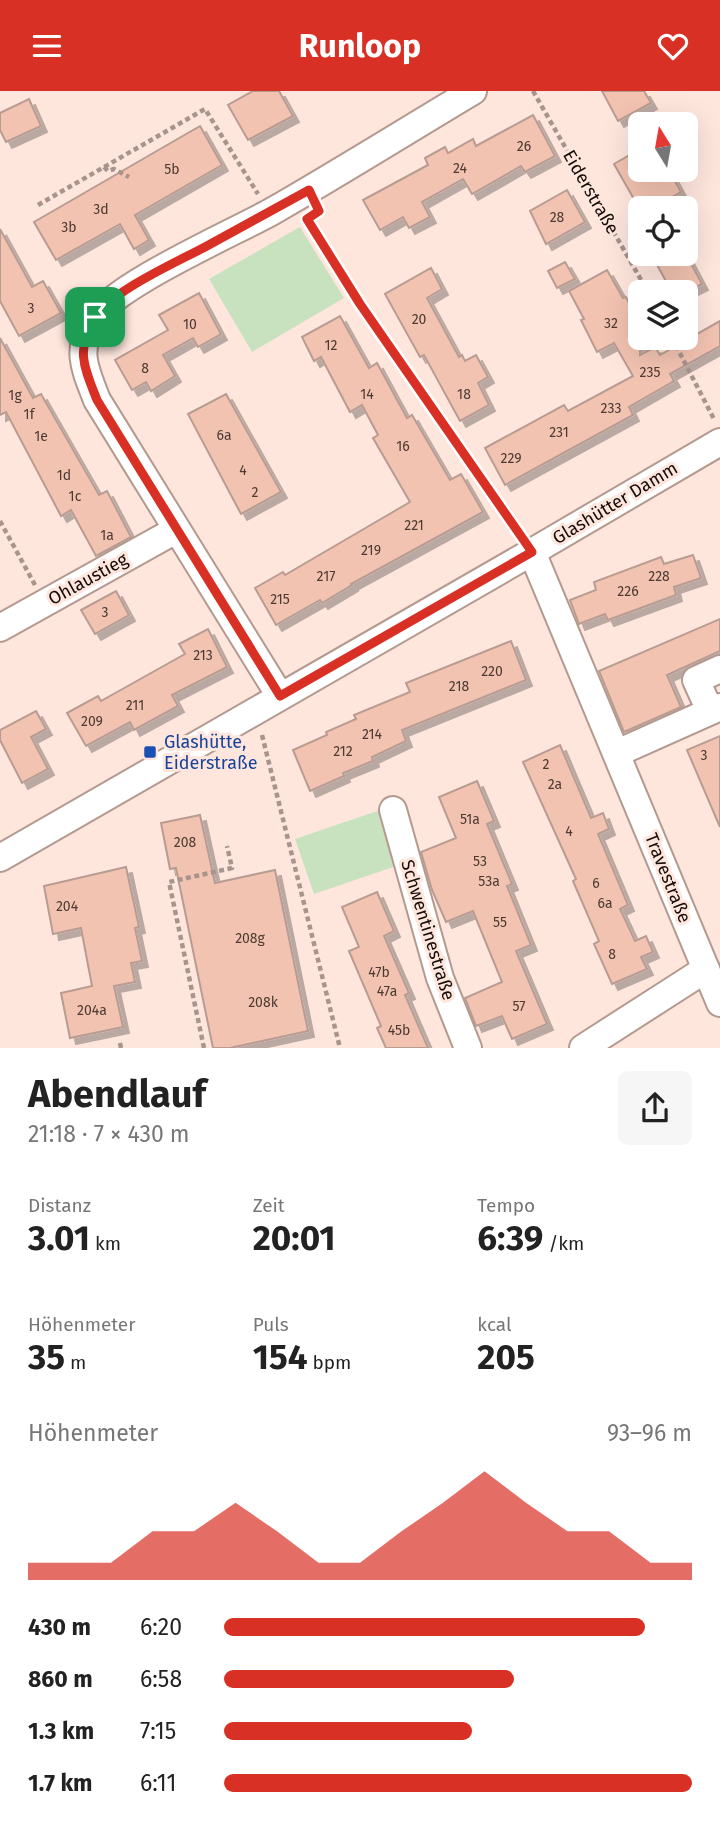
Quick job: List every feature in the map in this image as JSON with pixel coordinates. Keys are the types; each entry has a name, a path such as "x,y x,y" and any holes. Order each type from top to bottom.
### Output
{"street":[{"path":"280,696 97,400 82,364 87,335 95,317 109,302 147,278 309,190 473,91"},
{"name":"Glashütter Damm","path":"0,858 720,442"},
{"name":"Ohlaustieg","path":"0,628 176,530"},
{"name":"Travestraße","path":"532,552 720,1003"},
{"path":"617,753 715,709 696,680 720,669"},
{"name":"Schwentinestraße","path":"393,810 440,978 468,1048"},
{"path":"583,1048 706,969"}],"path":[{"name":"Eiderstraße","path":"533,91 641,280"},
{"path":"38,205 205,109 269,213"},
{"path":"104,167 108,171 114,169 129,177"},
{"path":"309,190 319,211 307,219 360,304 532,552"},
{"path":"678,350 720,429"},
{"path":"0,521 45,603"},
{"path":"256,710 340,1048"},
{"path":"204,1048 169,882 232,868 227,846"}],"green space":[{"path":"300,227 344,298 252,352 209,279"},
{"path":"383,809 402,864 314,894 295,839"}],"building":[{"path":"253,91 279,91 293,116 248,140 228,105"},
{"path":"602,91 644,91 651,103 634,112 628,112 628,116 618,121"},
{"path":"29,99 41,126 6,142 0,130 0,113"},
{"path":"533,115 555,156 525,172 521,166 472,194 463,179 422,202 430,217 409,228 403,217 380,230 363,200 428,165 425,158 445,147 448,153 473,139 476,146"},
{"path":"200,126 222,165 135,215 149,240 134,249 120,224 56,260 34,222"},
{"path":"628,156 628,182 676,182 681,192 674,196 632,196 614,164"},
{"path":"567,190 585,222 546,244 530,211"},
{"path":"0,229 32,287 43,281 61,313 19,336 0,301"},
{"path":"565,262 575,279 557,288 548,271"},
{"path":"658,266 692,266 702,284 698,286 698,280 665,280"},
{"path":"431,268 442,289 427,298 459,357 462,355 465,361 476,355 488,377 478,383 489,405 460,421 424,355 420,357 385,294"},
{"path":"607,270 623,298 626,297 628,301 628,350 640,350 640,355 649,350 657,350 660,355 669,350 698,350 698,333 720,321 720,346 670,374 674,381 629,407 633,415 505,485 485,448 564,405 568,411 633,376 614,343 597,352 569,291"},
{"path":"199,293 221,334 198,347 193,338 163,355 175,376 151,391 146,382 132,390 115,360 168,330 159,315"},
{"path":"340,316 369,368 377,363 407,418 412,415 450,480 461,474 483,512 351,584 322,603 320,600 276,625 255,588 283,572 285,575 410,502 373,438 378,435 362,405 350,412 321,357 314,361 302,337"},
{"path":"0,338 33,398 41,394 99,495 107,491 131,537 96,556 71,510 61,516 6,412 0,415"},
{"path":"226,394 281,492 241,514 188,414"},
{"path":"693,555 701,578 674,587 676,595 608,620 605,614 579,624 570,600 596,590 594,582 661,557 664,564"},
{"path":"116,591 129,615 95,634 81,610"},
{"path":"720,619 720,651 667,675 681,707 624,732 599,671"},
{"path":"208,629 227,667 172,695 178,706 134,730 130,722 86,746 67,713 98,696 101,701 185,654 179,644"},
{"path":"511,641 526,680 402,730 406,741 372,757 373,761 310,791 293,750 356,719 354,715 410,692 406,683"},
{"path":"36,711 46,729 31,737 48,769 22,783 0,740 0,730"},
{"path":"720,736 720,827 687,750"},
{"path":"560,745 591,818 603,813 609,829 598,834 628,905 620,909 635,941 646,936 653,952 641,957 647,969 612,984 594,944 599,941 573,881 576,879 523,762"},
{"path":"477,781 494,821 487,824 512,884 507,886 531,945 516,951 547,1024 512,1039 502,1016 476,1026 465,998 502,982 473,911 446,922 432,890 421,852 456,838 439,797"},
{"path":"200,815 215,883 275,870 308,1031 230,1048 213,1048 176,868 170,869 161,823"},
{"path":"126,867 139,927 135,928 142,961 131,963 135,982 114,986 123,1027 70,1038 61,993 92,986 81,928 53,934 44,886"},
{"path":"377,892 394,931 384,936 409,993 405,995 428,1048 386,1048 377,1028 381,1026 349,951 359,947 342,907"}],"place":[{"name":"Glashütte, Eiderstraße","path":"150,752"}],"route":[{"path":"309,190 319,211 307,219 360,304 532,552 280,696 97,400 82,364 87,335 95,317 109,302 147,278 309,190"}]}
